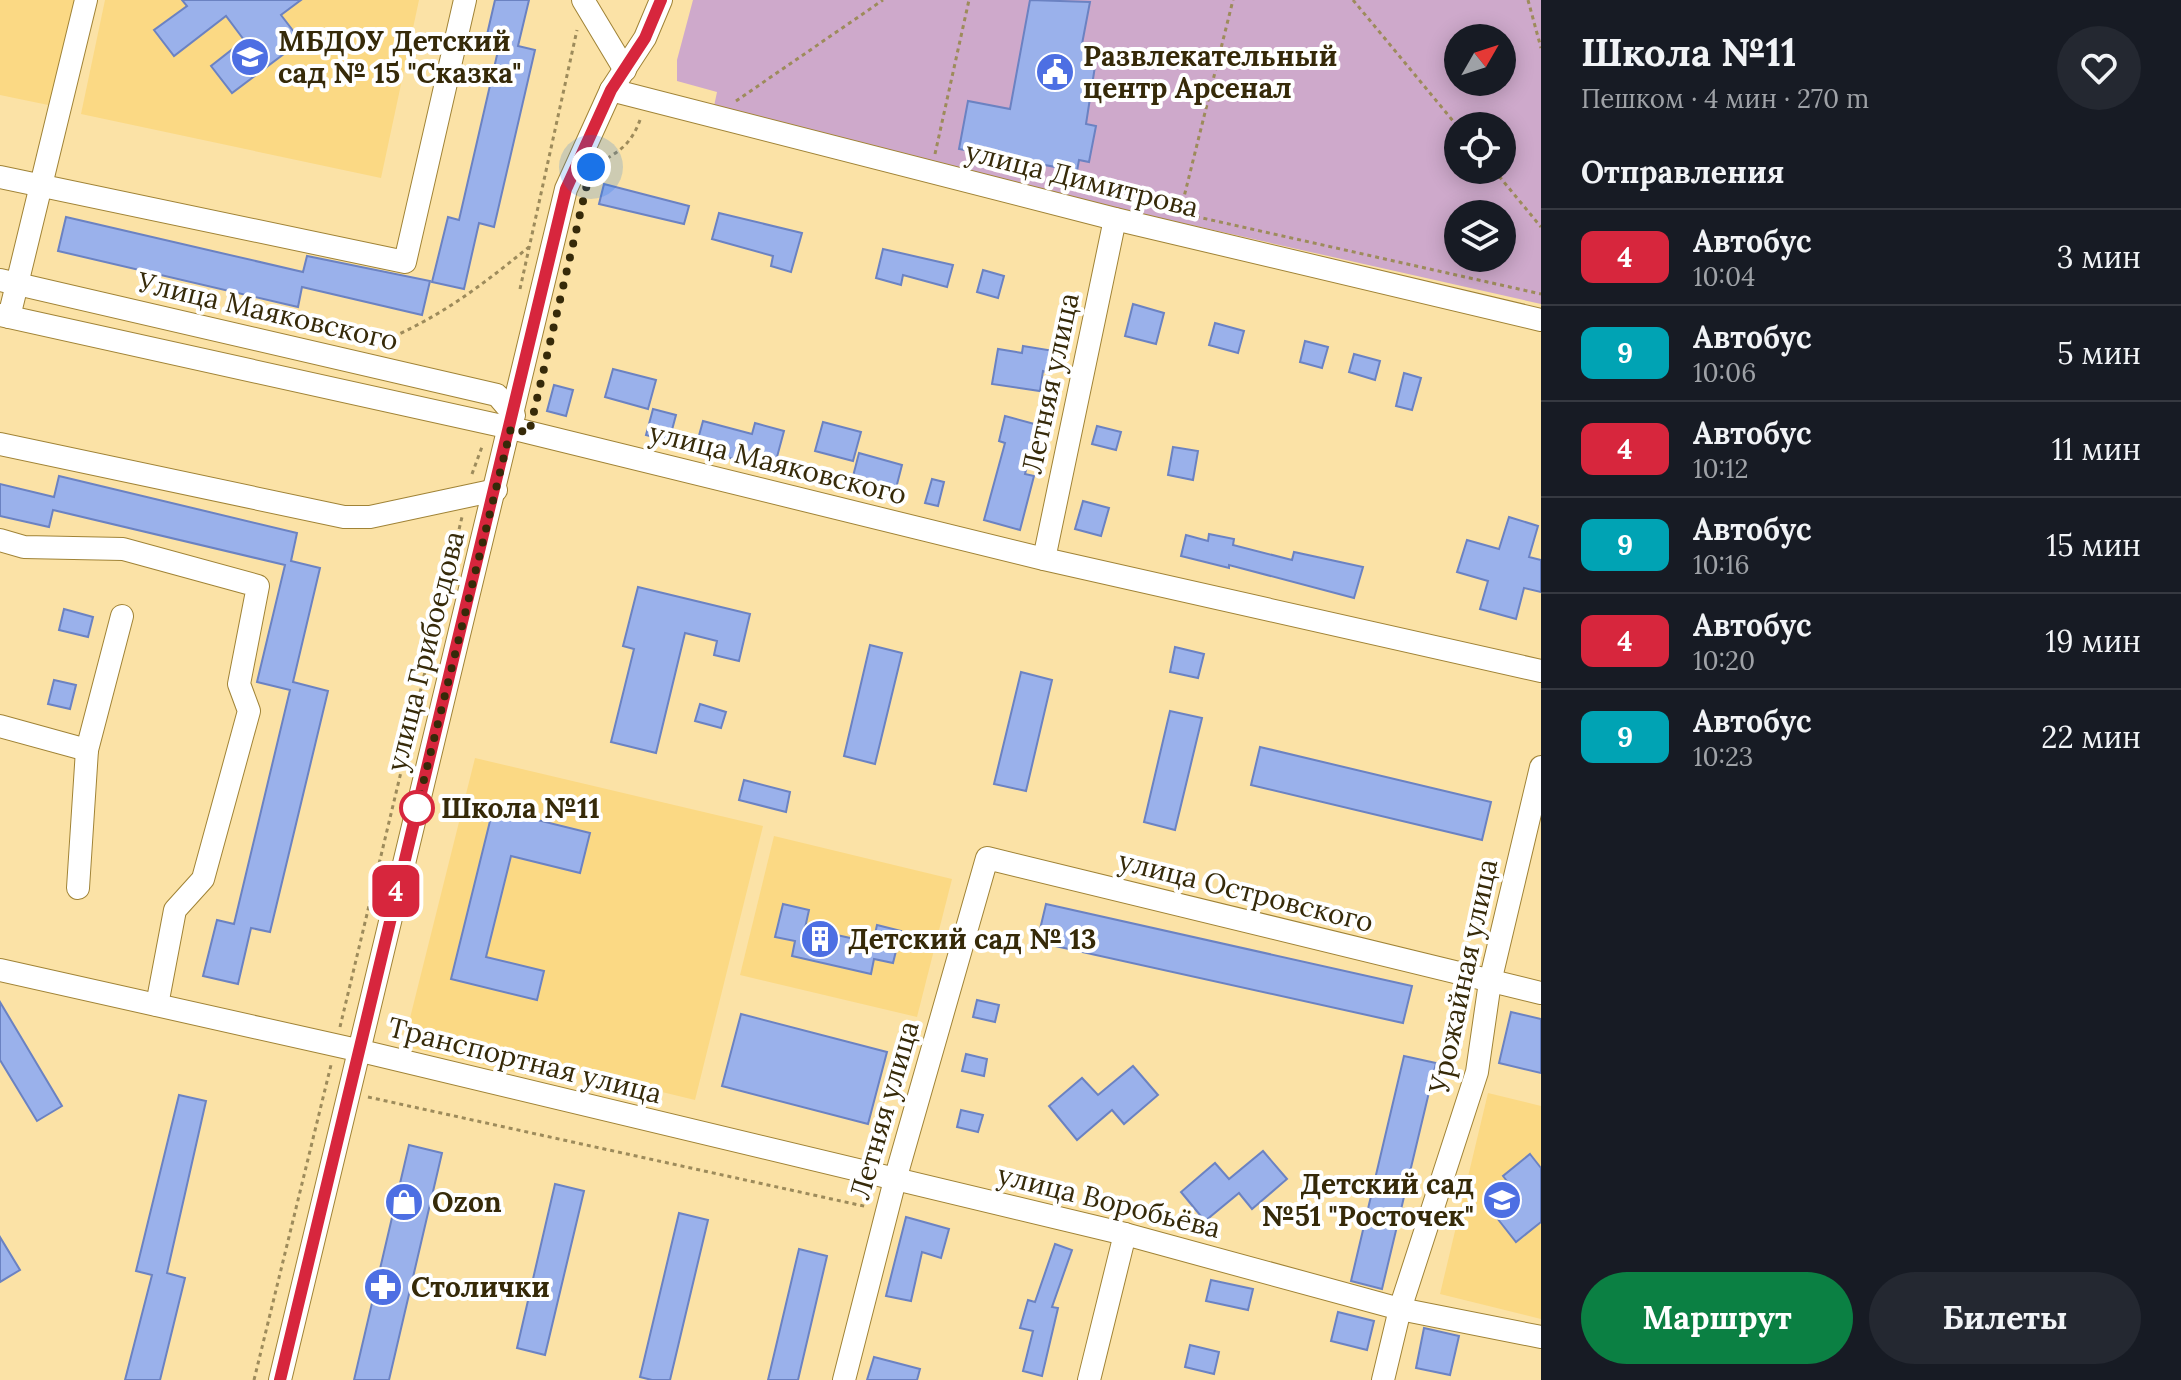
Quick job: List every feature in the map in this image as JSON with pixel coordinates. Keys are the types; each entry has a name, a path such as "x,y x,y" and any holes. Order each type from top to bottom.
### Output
{"street":[{"path":"5,316 9,282 41,186 86,0"},
{"path":"0,177 405,262 465,0"},
{"path":"584,0 625,70"},
{"name":"улица Грибоедова","path":"280,1380 348,1093 346,1048 496,490 505,422 566,189 611,90 645,38 661,0"},
{"name":"улица Димитрова","path":"611,90 1115,219 1541,320"},
{"name":"Летняя улица","path":"1044,559 1115,219"},
{"name":"Улица Маяковского","path":"9,282 497,395 505,422"},
{"name":"улица Маяковского","path":"5,316 505,422 1044,559 1541,671"},
{"path":"0,444 344,517 370,517 496,490"},
{"path":"0,540 24,547 123,549 258,586 239,684 249,711 203,879 175,910 157,1005"},
{"path":"78,888 87,750 122,616"},
{"path":"0,726 87,750"},
{"name":"Урожайная улица","path":"1383,1380 1400,1309 1477,1072 1490,982 1541,767"},
{"name":"Летняя улица","path":"844,1380 895,1180 987,858"},
{"name":"улица Островского","path":"987,858 1541,993"},
{"name":"Транспортная улица","path":"0,970 346,1048 895,1180"},
{"name":"улица Воробьёва","path":"895,1180 1125,1234 1400,1309 1541,1337"},
{"path":"1089,1380 1125,1234"}],"path":[{"path":"520,291 584,0"},
{"path":"875,6 876,0"},
{"path":"736,101 883,0"},
{"path":"935,155 969,0"},
{"path":"1180,213 1233,0"},
{"path":"1353,0 1446,112"},
{"path":"1528,0 1541,48"},
{"path":"591,167 618,153 635,136 648,99"},
{"path":"1506,184 1541,227"},
{"path":"1150,205 1541,294"},
{"path":"384,350 369,346 418,328 477,290 529,247"},
{"path":"254,1380 325,1087 346,1048 468,494 505,422"},
{"path":"325,1087 887,1211"}],"shaded area":[{"path":"0,0 75,0 53,106 0,95"},
{"name":"МБДОУ Детский сад № 15 \"Сказка\"","path":"105,0 419,0 381,178 81,114"},
{"path":"693,0 1541,0 1541,304 1102,205 713,111 717,92 677,81 677,60"},
{"path":"475,758 763,826 695,1100 538,1062 534,1077 403,1046"},
{"path":"774,836 952,879 917,1017 740,975"},
{"name":"Детский сад №51 \"Росточек\"","path":"1488,1093 1541,1106 1541,1319 1440,1294"}],"building":[{"path":"182,0 301,0 281,15 301,41 232,93 211,66 244,40 226,16 174,56 154,30 187,6"},
{"path":"495,0 529,0 518,46 535,50 494,227 479,223 464,289 432,282 448,217 459,220 500,42 486,39"},
{"name":"Развлекательный центр Арсенал","path":"1030,0 1090,2 1082,44 1098,47 1086,124 1096,126 1089,162 1079,160 1077,171 959,149 968,101 1010,109"},
{"path":"604,184 689,206 684,224 599,204"},
{"path":"719,213 802,233 791,272 771,266 773,256 712,239"},
{"path":"66,217 303,272 307,256 430,281 422,315 302,287 298,307 58,251"},
{"path":"883,249 953,265 947,287 903,275 901,285 876,278"},
{"path":"983,270 1004,276 998,298 977,292"},
{"path":"1133,304 1164,313 1156,344 1125,336"},
{"path":"1215,323 1244,331 1238,353 1209,345"},
{"path":"1305,341 1328,347 1322,368 1300,362"},
{"path":"1023,346 1054,351 1051,373 1043,371 1040,391 992,384 998,349 1022,353"},
{"path":"1354,354 1380,361 1375,380 1349,372"},
{"path":"613,369 656,380 648,409 605,397"},
{"path":"1404,373 1421,378 1412,410 1396,406"},
{"path":"554,385 573,390 566,416 547,411"},
{"path":"653,409 676,415 669,441 646,435"},
{"path":"1005,416 1038,425 1025,474 1034,476 1020,530 984,520 1005,443 999,441"},
{"path":"703,421 752,434 755,423 784,431 774,468 695,450"},
{"path":"823,422 861,432 853,461 815,451"},
{"path":"1097,426 1121,432 1116,450 1092,444"},
{"path":"1173,447 1198,451 1193,480 1168,475"},
{"path":"859,453 902,465 894,496 851,484"},
{"path":"59,476 297,533 291,561 320,568 293,682 328,691 270,932 251,928 238,984 203,976 217,920 234,924 290,690 257,682 285,565 53,510 49,527 0,516 0,484 54,497"},
{"path":"932,479 944,482 938,506 925,503"},
{"path":"1083,501 1109,508 1101,536 1075,529"},
{"path":"1509,517 1538,526 1529,557 1541,560 1541,592 1524,588 1516,619 1480,609 1488,581 1457,572 1467,540 1499,549"},
{"path":"1209,534 1234,539 1233,545 1292,560 1294,552 1363,567 1354,598 1229,565 1229,568 1181,556 1186,535 1208,541"},
{"path":"638,587 750,614 739,661 714,655 717,641 685,633 656,753 611,742 634,649 623,646"},
{"path":"64,609 93,617 88,637 59,630"},
{"path":"870,645 902,653 875,764 844,756"},
{"path":"1175,647 1204,654 1198,678 1170,672"},
{"path":"1021,672 1052,680 1026,791 994,784"},
{"path":"54,680 76,685 70,709 48,704"},
{"path":"700,704 726,712 721,728 695,721"},
{"path":"1170,711 1202,718 1175,830 1144,822"},
{"path":"1260,747 1491,802 1482,840 1251,785"},
{"path":"744,780 790,792 786,812 739,800"},
{"name":"Школа №11","path":"493,809 590,833 580,873 511,856 486,957 544,971 537,1000 451,979"},
{"name":"Детский сад № 13","path":"783,904 809,910 805,928 873,943 877,925 901,931 893,963 874,959 871,974 792,956 795,941 775,937"},
{"path":"1046,904 1412,986 1403,1023 1037,942"},
{"path":"977,1000 999,1005 995,1022 973,1017"},
{"path":"0,1002 62,1106 37,1121 0,1060"},
{"path":"1511,1012 1541,1019 1541,1073 1499,1063"},
{"path":"741,1014 887,1052 868,1124 722,1086"},
{"path":"966,1054 987,1059 984,1076 962,1071"},
{"path":"1404,1056 1436,1063 1382,1289 1351,1281"},
{"path":"1133,1066 1158,1095 1124,1124 1112,1110 1077,1140 1049,1106 1082,1078 1098,1095"},
{"path":"179,1095 206,1101 167,1273 185,1278 160,1380 125,1380 152,1275 136,1271"},
{"path":"961,1110 983,1115 978,1132 957,1127"},
{"path":"409,1145 442,1153 389,1380 354,1380"},
{"path":"1263,1151 1287,1179 1252,1209 1239,1193 1205,1221 1181,1192 1215,1163 1229,1179"},
{"path":"1530,1154 1541,1168 1541,1222 1516,1242 1497,1218 1521,1199 1503,1176"},
{"path":"555,1184 584,1191 545,1355 517,1348"},
{"path":"679,1213 708,1220 670,1380 652,1380 640,1377"},
{"path":"906,1217 949,1229 941,1258 922,1252 911,1301 886,1296"},
{"path":"0,1237 20,1270 0,1282"},
{"path":"1055,1244 1072,1250 1052,1307 1058,1308 1042,1376 1023,1371 1033,1331 1020,1328 1028,1300 1035,1302"},
{"path":"799,1249 827,1256 798,1380 768,1380"},
{"path":"1211,1280 1253,1289 1248,1310 1206,1301"},
{"path":"1338,1312 1374,1321 1367,1350 1331,1341"},
{"path":"1424,1328 1459,1336 1450,1375 1416,1368"},
{"path":"1190,1345 1219,1352 1214,1374 1185,1367"},
{"path":"874,1357 920,1369 917,1380 867,1380"}],"bus line":[{"name":"4","path":"280,1380 566,189 611,90 645,38 661,0"}],"place":[{"name":"МБДОУ Детский сад № 15 \"Сказка\"","path":"250,57"},
{"name":"Развлекательный центр Арсенал","path":"1055,72"},
{"name":"Школа №11","path":"417,808"},
{"name":"Детский сад № 13","path":"820,939"},
{"name":"Детский сад №51 \"Росточек\"","path":"1502,1200"},
{"name":"Ozon","path":"404,1202"},
{"name":"Столички","path":"383,1287"}],"route":[{"path":"417,808 511,428 529,433 591,167"}]}
